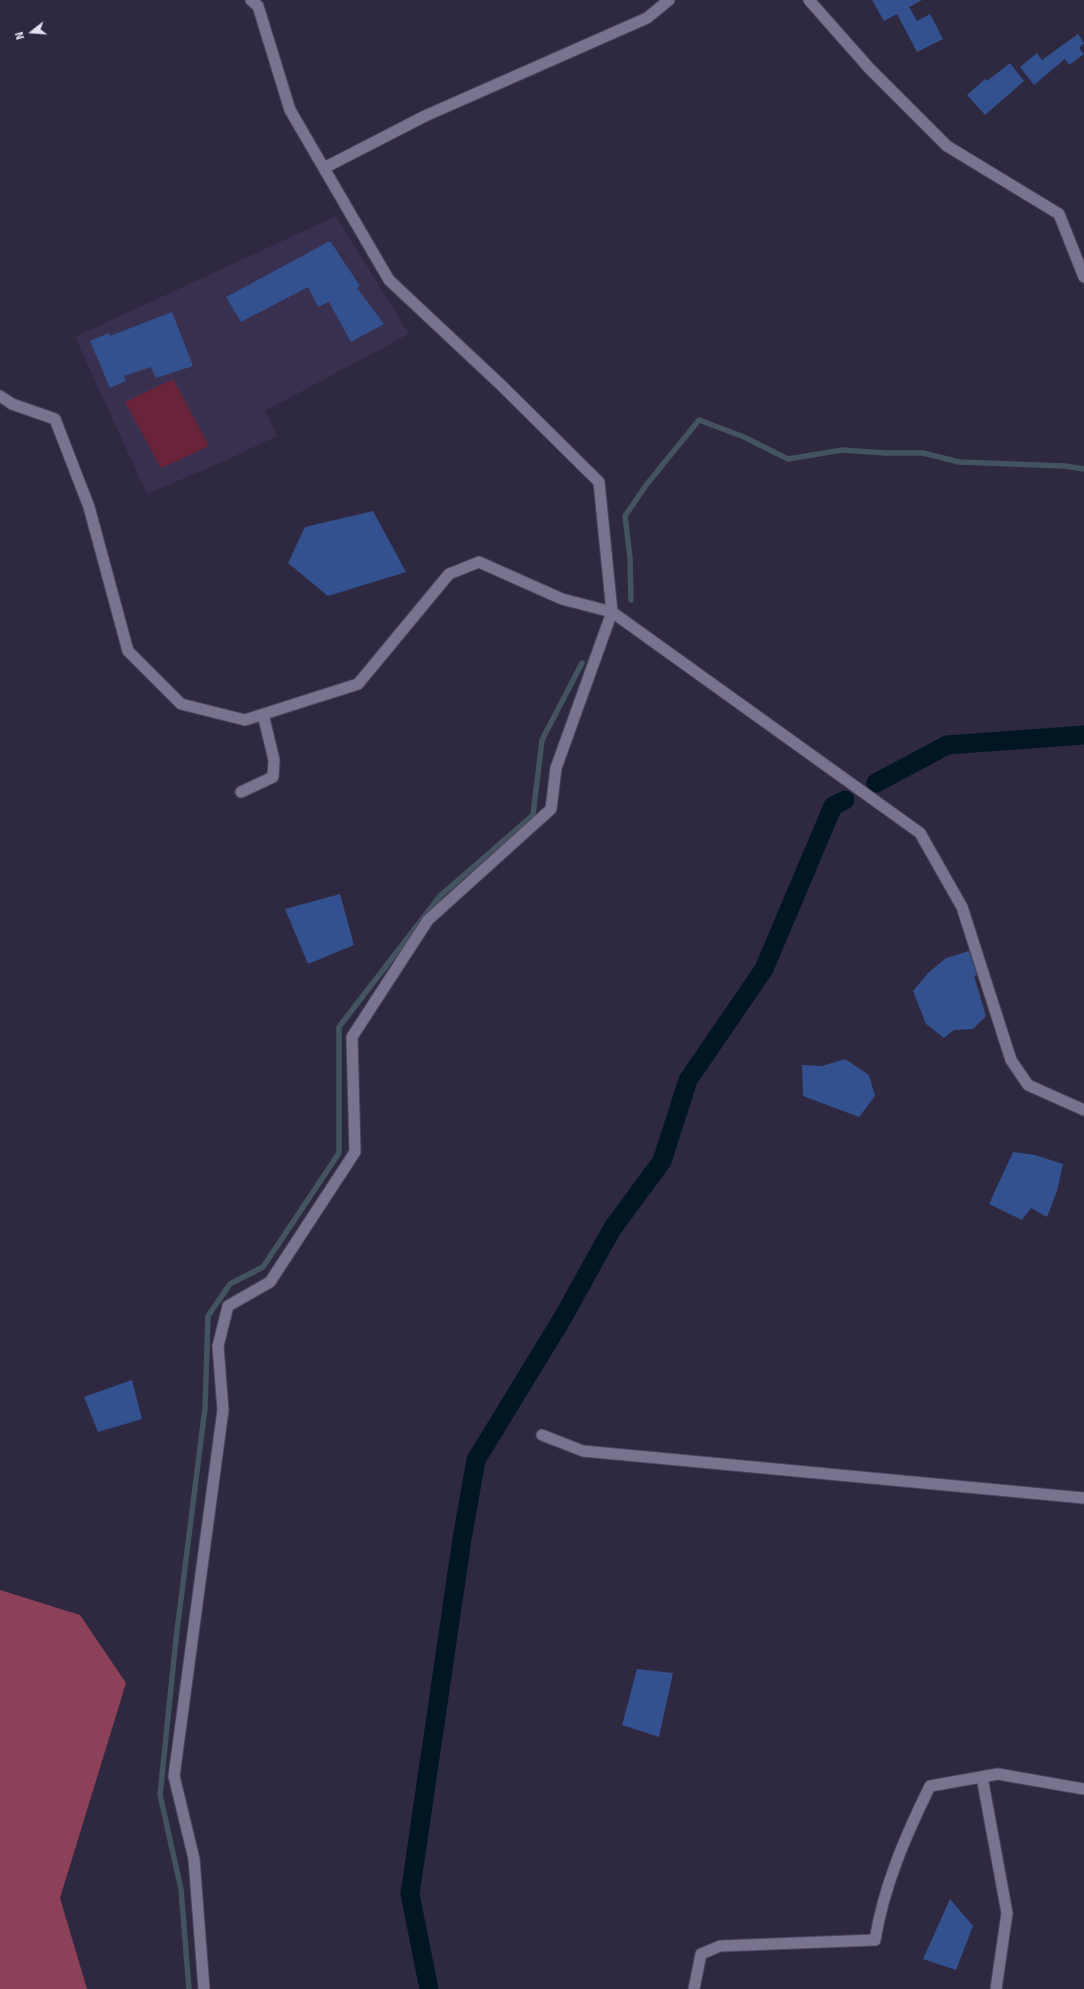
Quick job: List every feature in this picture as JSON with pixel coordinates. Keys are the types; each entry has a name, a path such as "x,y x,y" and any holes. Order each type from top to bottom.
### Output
{"street":[{"path":"204,1989 194,1859 174,1776 223,1410 218,1346 228,1306 270,1282 355,1152 352,1037 364,1017 428,920 551,809 556,768 612,612 599,482 501,385 389,280 290,110 258,6 251,0"},
{"path":"324,168 425,116 648,18 669,0"},
{"path":"809,0 869,68 947,146 1059,214 1084,277"},
{"path":"0,396 12,404 55,418 89,507 128,651 181,704 245,720 358,684 449,574 479,562 562,599 612,612 920,833 962,907 1011,1060 1028,1085 1084,1110"},
{"path":"241,792 273,777 274,760 263,714"},
{"path":"542,1435 583,1451 1084,1498"},
{"path":"694,1989 701,1954 720,1946 875,1940 879,1913 903,1840 930,1786 998,1774 1084,1789"},
{"path":"982,1777 1007,1913 996,1989"}],"shaded area":[{"path":"336,216 409,334 265,411 277,436 229,459 147,494 75,337"},
{"path":"173,379 209,446 161,468 125,402"},
{"path":"0,1590 80,1615 126,1683 60,1898 87,1989 0,1989"}],"building":[{"path":"872,0 922,0 909,7 917,21 930,14 943,39 917,52 897,14 884,21"},
{"path":"1078,34 1084,43 1079,48 1084,54 1069,65 1065,59 1034,85 1020,67 1037,53 1042,60"},
{"path":"1010,63 1024,81 985,115 967,95 985,79 987,81"},
{"path":"330,241 360,286 357,288 384,324 351,342 329,302 318,307 308,287 241,322 226,297"},
{"path":"172,312 193,366 156,378 151,367 124,376 126,381 110,388 90,341 109,333 110,336"},
{"path":"373,511 406,572 328,596 288,563 305,527"},
{"path":"340,894 354,945 308,964 285,909"},
{"path":"969,951 977,975 974,976 986,1016 973,1029 954,1030 944,1038 926,1024 913,991 928,973 946,958"},
{"path":"845,1059 869,1075 875,1096 859,1117 803,1096 802,1065 822,1066"},
{"path":"1013,1152 1035,1155 1063,1164 1057,1191 1047,1217 1031,1208 1022,1220 989,1204"},
{"path":"132,1380 142,1419 98,1432 84,1397"},
{"path":"637,1669 673,1673 659,1737 622,1725"},
{"path":"950,1899 973,1926 956,1970 923,1959"}],"waterway":[{"path":"631,600 630,558 625,516 647,484 699,420 744,437 788,459 842,450 886,453 923,453 959,462 1065,466 1084,469"},
{"path":"189,1989 181,1889 160,1795 176,1639 205,1408 208,1316 230,1284 263,1267 339,1153 339,1027 440,896 533,815 542,740 582,663"},
{"path":"876,783 947,745 1084,735"},
{"path":"429,1989 410,1894 462,1539 476,1460 562,1319 612,1229 662,1161 688,1080 764,969 833,806 845,800"}]}
